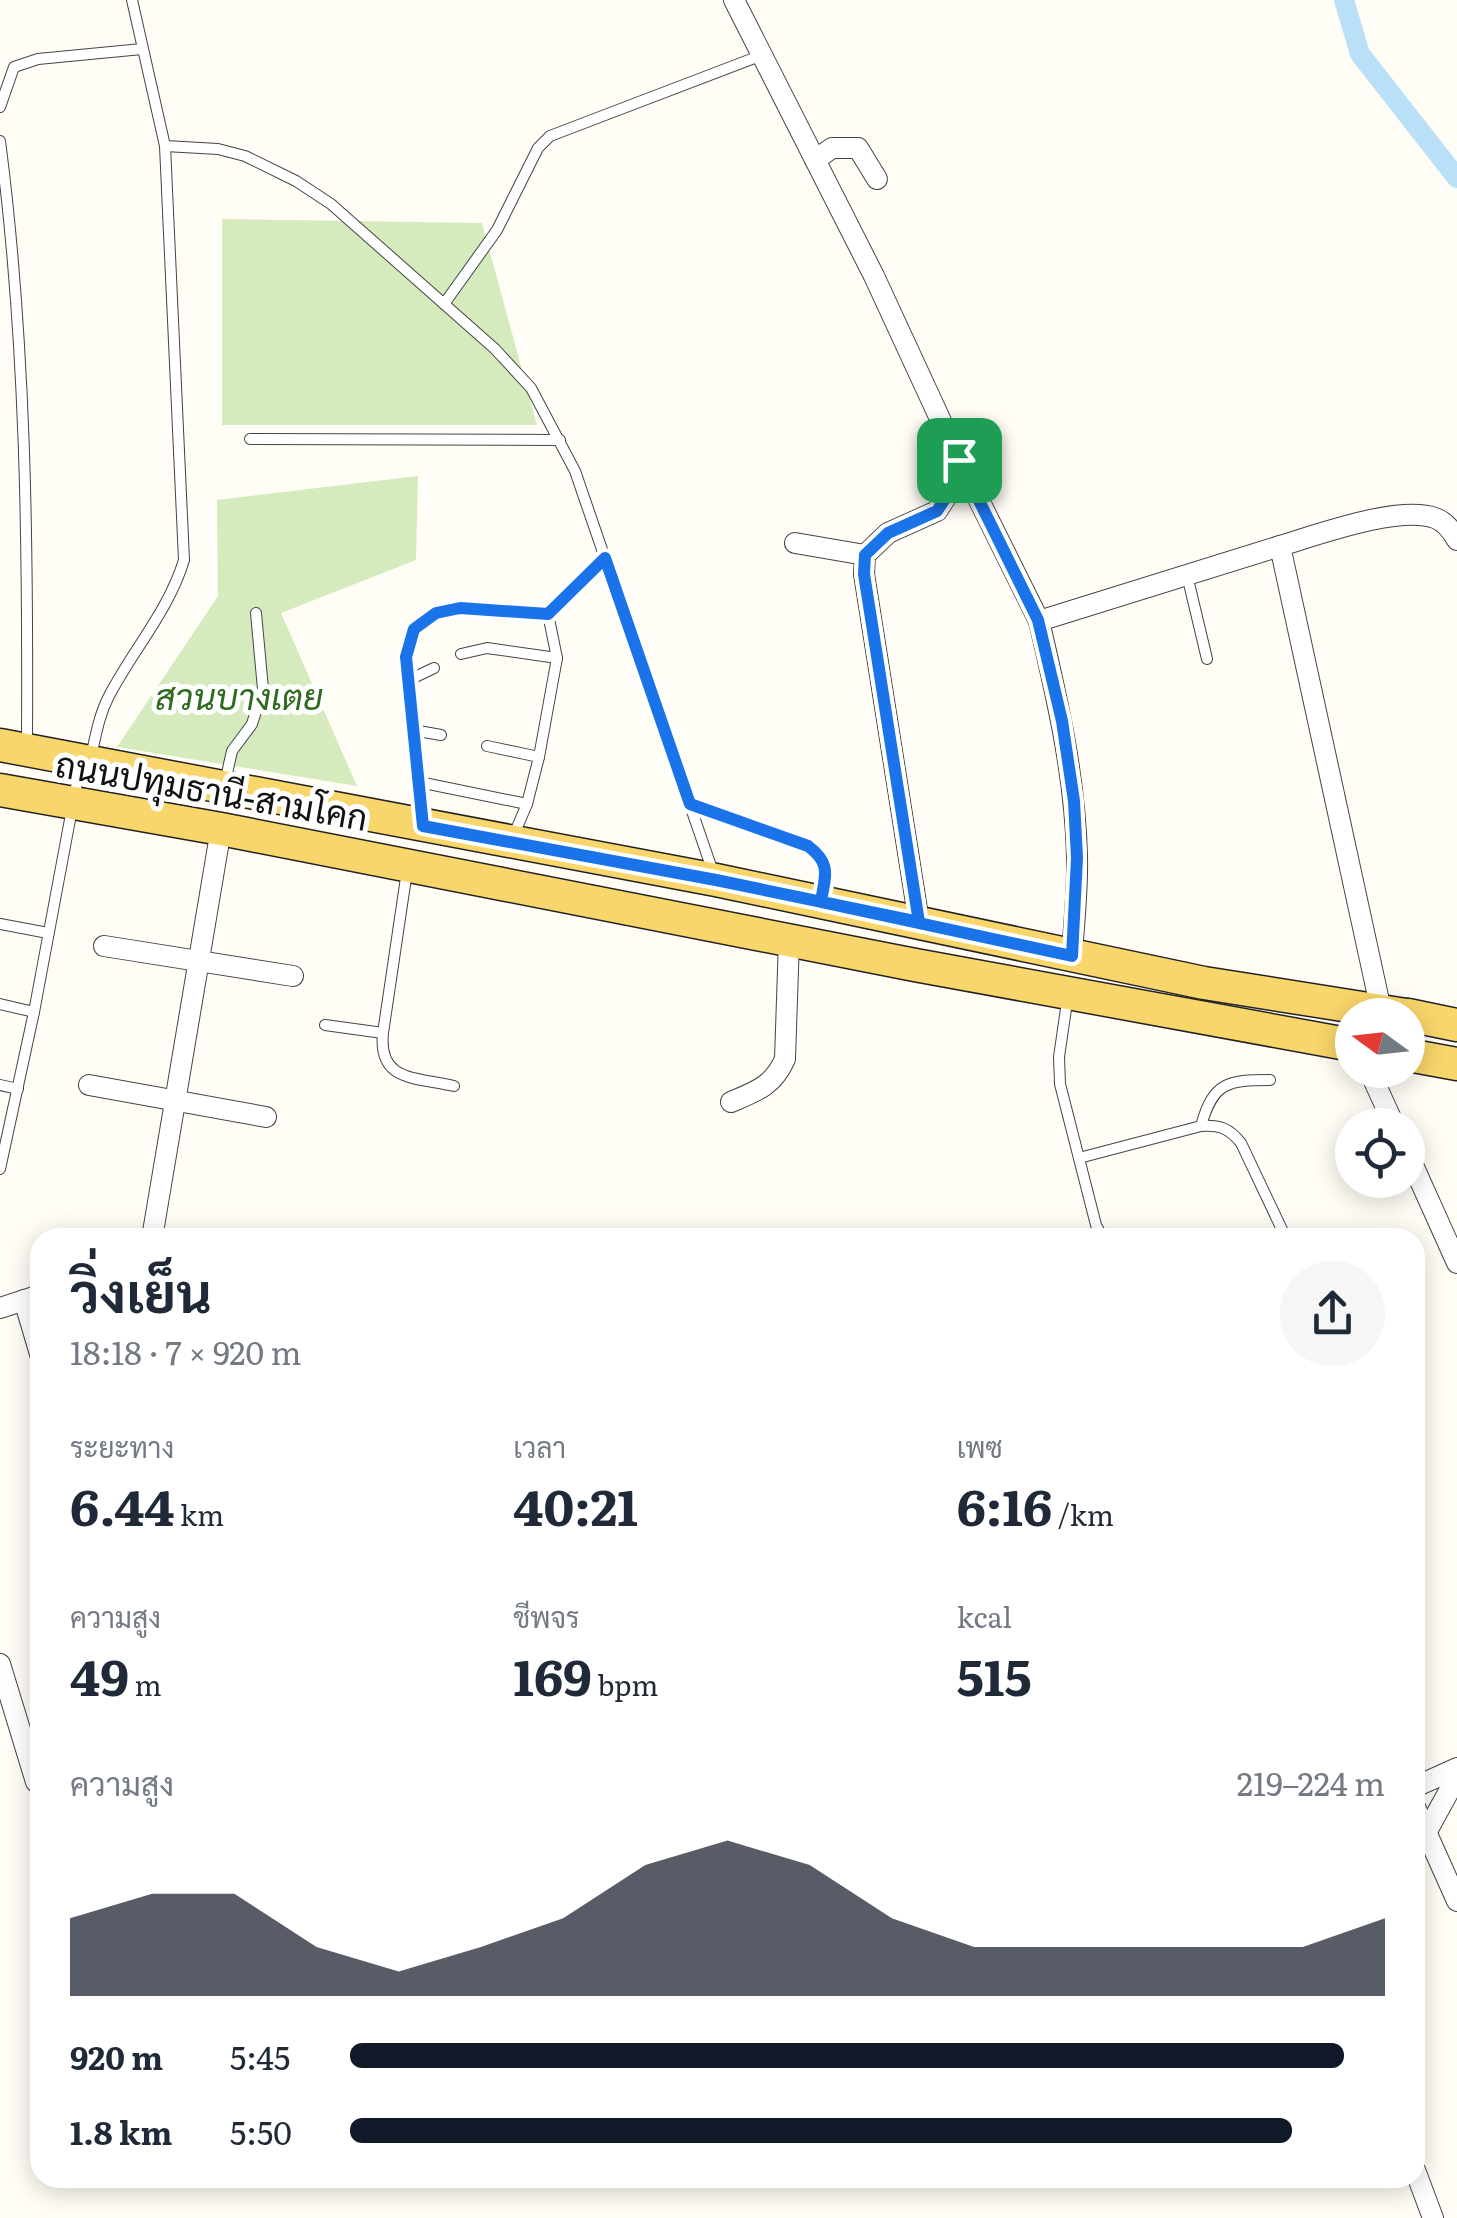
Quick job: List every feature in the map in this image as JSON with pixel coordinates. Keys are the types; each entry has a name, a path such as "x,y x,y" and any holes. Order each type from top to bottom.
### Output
{"main road":[{"name":"ถนนปทุมธานี-สามโคก","path":"13,747 716,880 1204,983 1335,1004"},
{"name":"ถนนปทุมธานี-สามโคก","path":"0,790 221,828 1068,994 1335,1042"},
{"name":"ถนนปทุมธานี-สามโคก","path":"1425,1019 1457,1025"},
{"path":"1425,1058 1457,1064"}],"street":[{"path":"734,0 1038,620 1062,721 1074,801 1077,858 1072,956"},
{"path":"815,160 832,148 858,148 877,179"},
{"path":"919,922 864,574 865,555 888,533 937,511 950,491 959,460"},
{"path":"1038,620 1365,522 1410,515 1436,518 1451,529 1457,540"},
{"path":"795,543 865,555"},
{"path":"1280,546 1394,998"},
{"path":"154,1228 221,828"},
{"path":"732,1102 766,1088 785,1060 790,940"},
{"path":"104,946 292,976"},
{"path":"89,1086 266,1117"},
{"path":"1425,1192 1457,1263"},
{"path":"0,1308 30,1299"},
{"path":"0,1664 30,1762"},
{"path":"1425,1783 1454,1770"},
{"path":"1454,1770 1449,1791 1426,1833 1457,1901"},
{"path":"1421,2188 1432,2218"}],"lane":[{"path":"0,1169 73,804 109,695 176,586 184,560 166,146 132,0"},
{"path":"0,107 14,68 38,59 142,49"},
{"path":"444,304 497,230 538,148 550,136 762,55"},
{"path":"0,141 13,246 27,548 13,747"},
{"path":"166,146 218,149 245,156 296,181 331,204 496,349 531,388 575,471 716,880"},
{"path":"250,439 560,440"},
{"path":"423,826 406,657 414,629 436,613 460,608 548,614 605,558"},
{"path":"1187,575 1207,659"},
{"path":"224,788 232,751 252,724 263,689 256,613"},
{"path":"510,843 527,804 539,758 557,658 548,614"},
{"path":"461,654 486,648 557,658"},
{"path":"408,680 434,668"},
{"path":"413,730 441,734"},
{"path":"486,746 539,758"},
{"path":"419,782 527,804"},
{"path":"690,804 808,846 826,866 821,902"},
{"path":"408,865 383,1033 383,1060 392,1071 454,1086"},
{"path":"0,924 48,934"},
{"path":"1068,994 1059,1058 1060,1084 1098,1228"},
{"path":"0,1004 34,1012"},
{"path":"325,1025 383,1033"},
{"path":"1201,1126 1214,1093 1243,1080 1270,1080"},
{"path":"0,1085 18,1089"},
{"path":"1079,1158 1218,1125 1241,1142 1281,1228"}],"green space":[{"path":"222,219 482,223 537,425 222,425"},
{"name":"สวนบางเตย","path":"418,476 416,560 281,613 357,786 117,747 218,596 217,500"}],"waterway":[{"path":"1344,0 1360,54 1457,178"}],"route":[{"path":"959,460 950,491 937,511 888,533 865,555 864,574 919,922 423,826 406,657 414,629 436,613 460,608 548,614 605,558 690,804 808,846 826,866 821,902 919,922 1072,956 1077,858 1074,801 1062,721 1038,620 959,460"}]}
